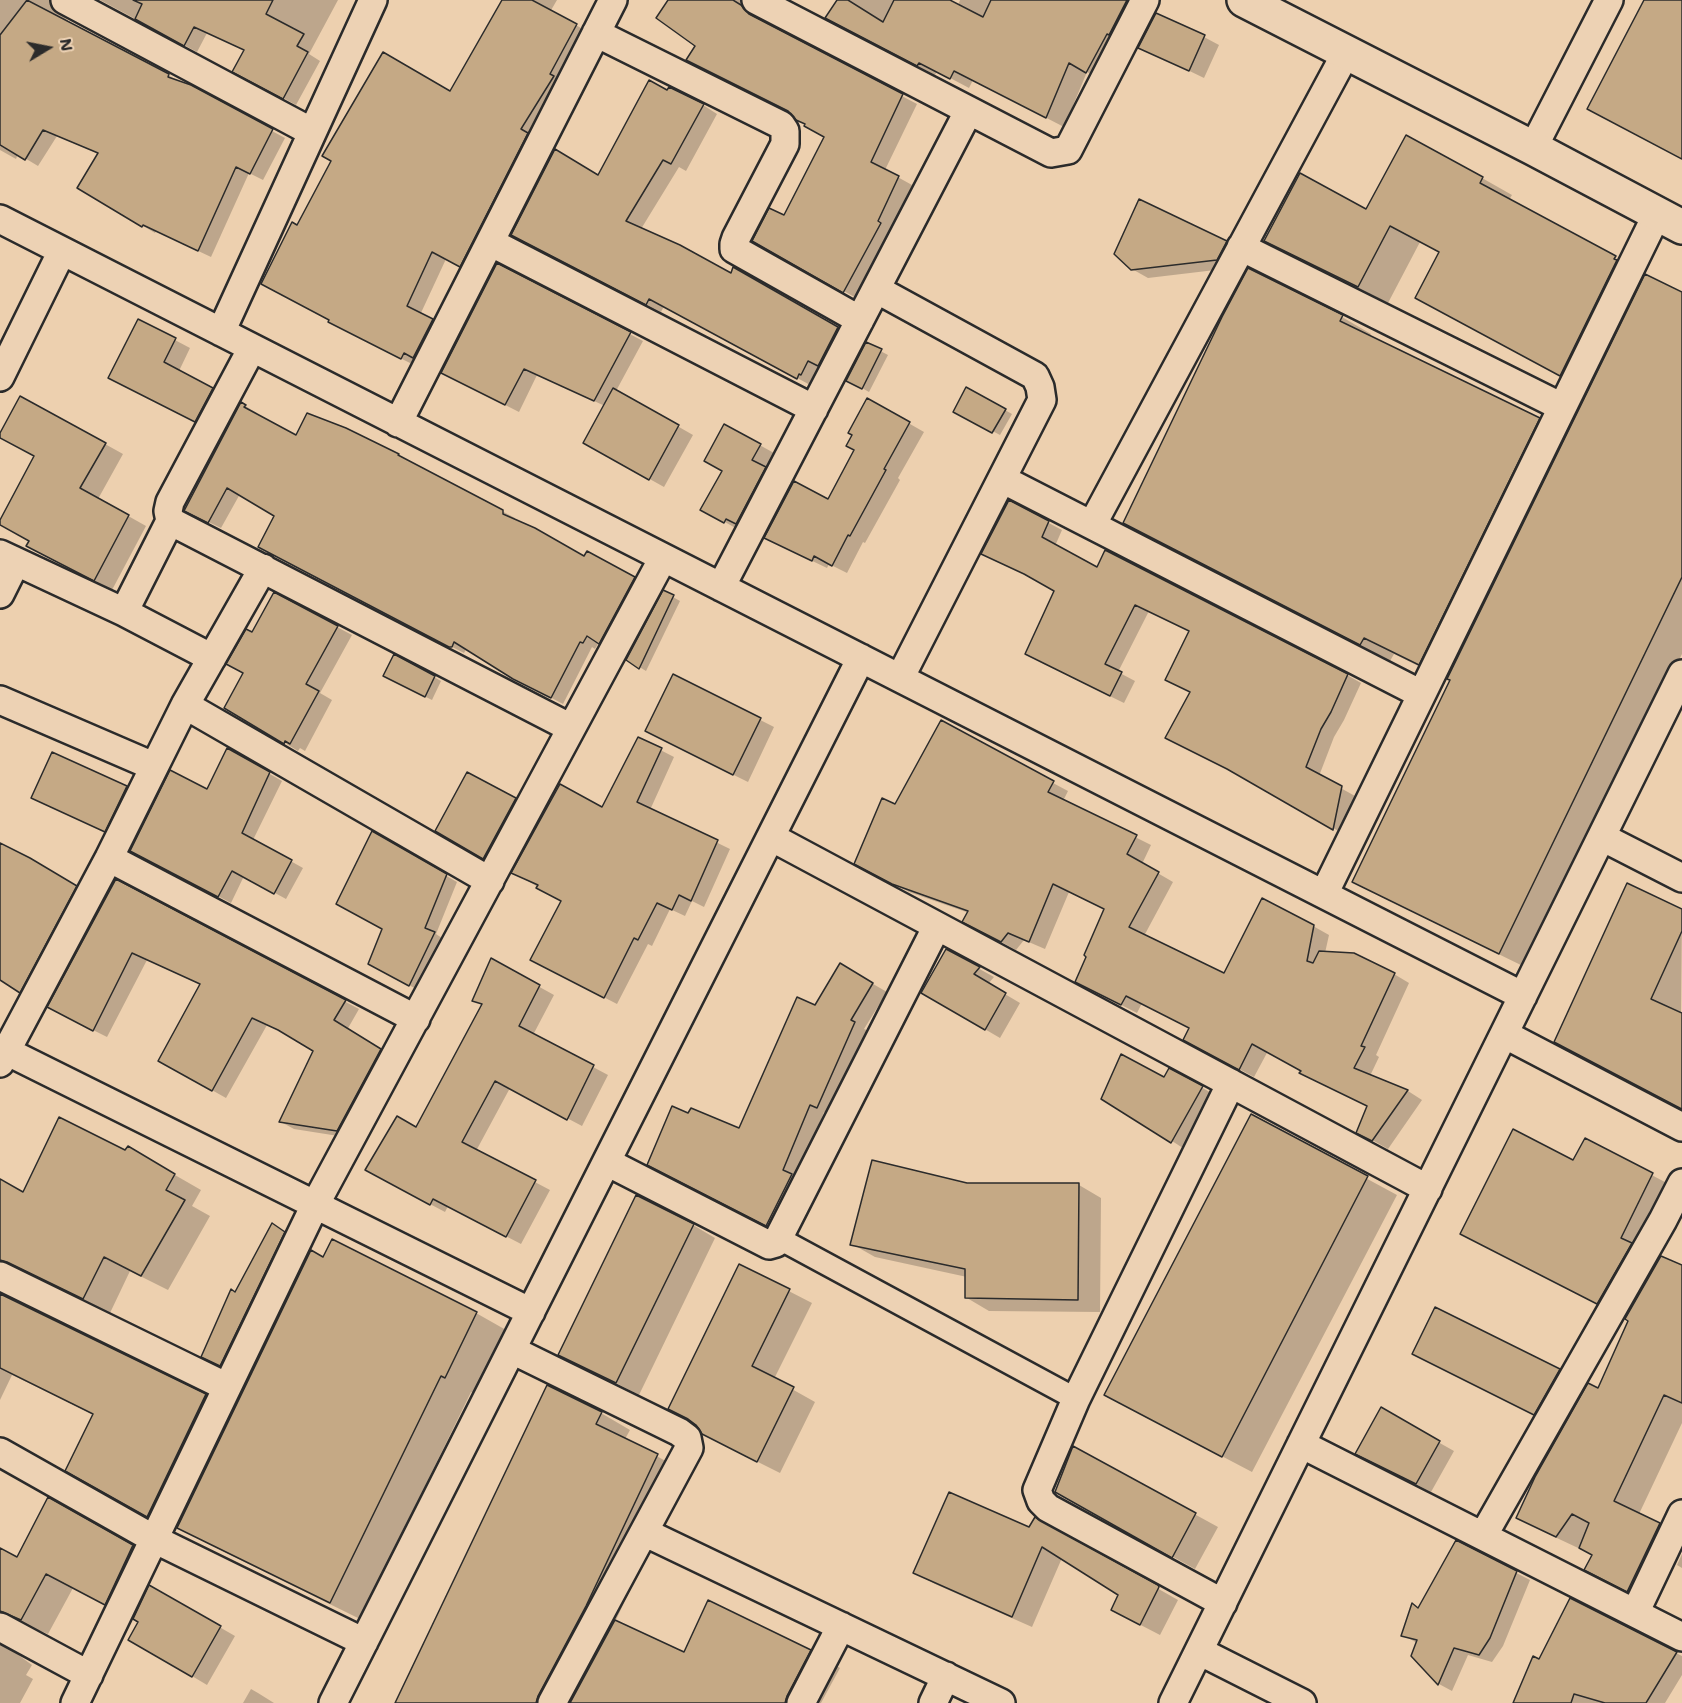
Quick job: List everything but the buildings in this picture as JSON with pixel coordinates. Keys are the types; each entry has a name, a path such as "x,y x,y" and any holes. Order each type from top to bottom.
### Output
{"street":[{"path":"65,0 110,11 312,132"},
{"path":"221,332 373,0"},
{"path":"398,423 613,0"},
{"path":"756,0 968,112 1051,153 1068,150 1145,0"},
{"path":"1244,0 1669,220 1562,407 1324,894"},
{"path":"1533,148 1609,0"},
{"path":"596,33 781,125 785,131 785,144 736,238 735,249 860,320"},
{"path":"1092,525 1346,53"},
{"path":"721,586 968,112"},
{"path":"0,219 1523,996"},
{"path":"490,242 814,409"},
{"path":"1241,248 1562,407"},
{"path":"0,377 62,251"},
{"path":"876,290 1035,376 1042,400 900,678"},
{"path":"124,612 170,521 168,511 171,502 252,348"},
{"path":"1002,479 1422,694"},
{"path":"170,521 571,728"},
{"path":"0,594 8,558 124,612 212,658"},
{"path":"75,1703 315,1205 663,558"},
{"path":"263,568 184,705 109,858 2,1055 172,1132 531,1312"},
{"path":"333,1703 861,658"},
{"path":"1173,1703 1682,674"},
{"path":"0,700 153,766"},
{"path":"184,705 490,881"},
{"path":"771,837 1428,1189"},
{"path":"1602,837 1682,878"},
{"path":"109,858 416,1019"},
{"path":"607,1162 769,1245 776,1243 937,926"},
{"path":"1504,1034 1682,1127"},
{"path":"1223,1603 1048,1508 1041,1501 1037,1490 1076,1399 1231,1083"},
{"path":"1483,1536 1672,1225 1682,1183"},
{"path":"780,1239 1076,1399"},
{"path":"0,1276 227,1387"},
{"path":"512,1350 679,1432 687,1438 689,1448 552,1703"},
{"path":"1301,1444 1682,1637"},
{"path":"0,1452 154,1539 364,1642"},
{"path":"1635,1613 1682,1514"},
{"path":"644,1532 1001,1703"},
{"path":"801,1703 841,1626"},
{"path":"0,1627 89,1675"},
{"path":"1199,1650 1302,1703"},
{"path":"933,1703 946,1676"}]}
